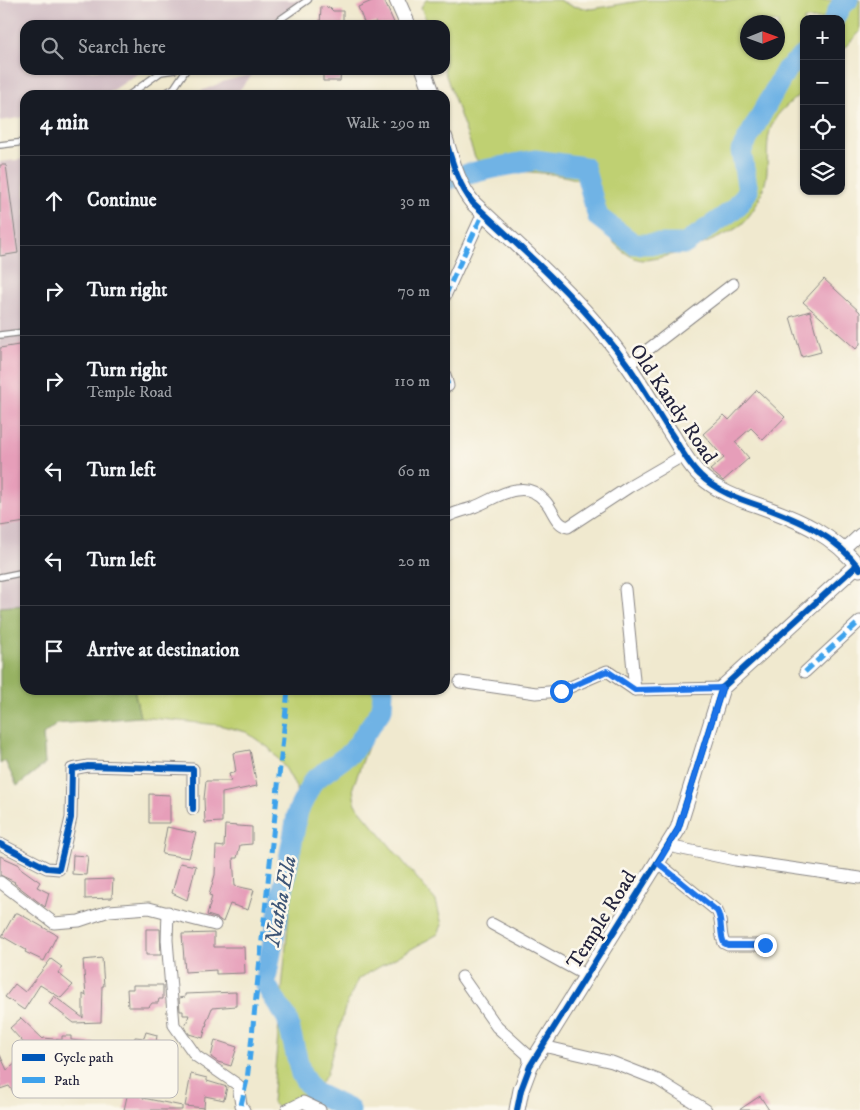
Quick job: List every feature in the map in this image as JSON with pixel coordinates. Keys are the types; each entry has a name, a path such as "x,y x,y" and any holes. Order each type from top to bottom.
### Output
{"street":[{"path":"397,0 406,20"},
{"path":"426,75 430,90"},
{"name":"Old Kandy Road","path":"450,156 464,192 483,213 594,321 628,365 684,455 700,475 732,497 774,511 828,536 844,549 858,567"},
{"path":"450,285 483,213"},
{"path":"628,365 734,284"},
{"path":"450,515 472,508 515,490 528,490 536,492 552,510 558,523 568,527 629,487 684,455"},
{"path":"844,549 860,534"},
{"path":"460,682 536,693 561,691 607,671 635,690 722,688 858,567"},
{"path":"625,589 635,690"},
{"path":"805,672 860,622"},
{"name":"Temple Road","path":"517,1110 521,1090 530,1066 678,829 722,688"},
{"path":"0,844 47,868 59,869 71,818 72,769 88,766 193,769 193,809"},
{"path":"668,846 735,860 860,878"},
{"path":"658,863 717,911 724,943 728,945 765,945"},
{"path":"0,882 54,923 79,921 109,911 149,908 215,925"},
{"path":"168,912 167,940 174,1025 196,1056 238,1084 244,1110"},
{"path":"492,924 586,976"},
{"path":"462,977 497,1027 528,1056 530,1066"},
{"path":"543,1046 612,1062 658,1080 706,1110"},
{"path":"287,1110 302,1102 320,1110"}],"lane":[{"path":"279,20 308,0"},
{"path":"136,90 157,75"},
{"path":"171,90 183,75"},
{"path":"0,144 20,142"},
{"path":"0,335 20,333"},
{"path":"0,577 20,573"}],"shaded area":[{"path":"0,0 308,0 281,20 20,20 20,75 136,75 113,90 20,90 20,118 0,121"},
{"path":"252,75 239,90 204,90 225,81"},
{"path":"20,160 20,605 0,607 0,162"}],"green space":[{"path":"426,0 559,0 572,6 592,9 645,0 860,0 860,32 845,47 845,15 800,15 800,94 781,112 772,125 768,138 767,171 764,185 759,200 742,224 709,242 665,256 643,260 626,253 612,240 596,196 588,185 579,180 554,174 484,170 475,157 446,75 450,75 450,20 426,20 421,7"},
{"path":"20,605 20,695 135,695 140,717 57,724 43,735 45,764 17,786 5,761 0,764 0,607"},
{"path":"135,695 383,695 382,709 353,787 355,804 436,901 442,925 438,934 358,979 345,1008 326,1076 313,1092 288,1110 280,1110 272,1102 298,811 296,787 286,769 269,748 246,732 219,725 140,717"}],"building":[{"path":"374,0 384,0 393,20 363,20 358,7"},
{"path":"321,7 330,8 333,11 343,11 343,20 320,20"},
{"path":"323,75 341,75 340,81 323,81"},
{"path":"0,165 6,165 18,253 0,256"},
{"path":"824,279 860,312 860,344 856,349 803,302"},
{"path":"810,311 821,352 802,357 790,317"},
{"path":"20,345 20,523 0,526 0,348"},
{"path":"757,390 785,417 763,440 751,428 735,442 749,458 723,481 710,470 724,458 703,434 724,415 729,420"},
{"path":"250,750 257,786 222,793 222,822 205,823 204,799 206,781 231,781 229,774 236,772 233,753"},
{"path":"149,794 170,795 170,823 149,823"},
{"path":"225,825 252,827 252,844 240,845 237,858 233,858 235,886 254,890 248,910 230,904 223,922 207,915 212,896 209,895 215,875 216,846 224,847"},
{"path":"167,827 196,833 189,858 162,854"},
{"path":"73,855 88,856 86,875 72,874"},
{"path":"0,856 20,865 19,867 40,882 37,887 49,893 45,907 15,882 0,875"},
{"path":"180,863 196,866 187,900 172,893"},
{"path":"113,879 112,898 85,899 85,880"},
{"path":"15,913 57,935 44,961 25,952 26,950 2,936"},
{"path":"146,929 160,929 161,955 146,955"},
{"path":"214,933 214,947 244,947 245,973 216,974 216,970 185,972 182,934"},
{"path":"102,958 104,986 102,986 101,1022 74,1023 49,1004 54,996 83,1018 83,994 86,996 83,960"},
{"path":"51,959 62,967 58,973 73,985 61,998 40,985 24,1010 5,997 15,984 25,992"},
{"path":"133,985 163,985 163,999 159,999 158,1003 152,1003 149,1007 128,1007 127,989 133,989"},
{"path":"236,992 236,1006 212,1008 203,1038 189,1034 185,1027 189,1015 183,1015 183,1011 180,1011 179,998 185,997 185,994"},
{"path":"21,1018 43,1039 62,1040 21,1040 10,1028"},
{"path":"146,1032 157,1035 156,1040 134,1040 135,1037 144,1038"},
{"path":"62,1036 71,1036 71,1040 62,1040"},
{"path":"215,1040 237,1047 231,1066 218,1062 211,1057"},
{"path":"0,1055 7,1070 12,1066 12,1090 9,1086 0,1089"},
{"path":"191,1074 207,1078 207,1081 227,1087 224,1100 205,1096 204,1108 185,1106"},
{"path":"760,1096 769,1110 739,1110"},
{"path":"127,1098 143,1098 182,1106 182,1110 124,1110"}],"waterway":[{"name":"Natha Ela","path":"836,15 841,5 848,0"},
{"name":"Natha Ela","path":"450,179 535,160 584,167 598,217 634,244 685,244 736,208 748,191 741,151 786,70 800,58"},
{"name":"Natha Ela","path":"350,1110 313,1092 301,1074 287,1018 265,984 298,811 313,781 352,752 382,709 383,695"}],"marked path":[{"path":"450,285 483,213"},
{"path":"805,672 860,621"},
{"path":"241,1105 247,1080 251,1045 287,695"}],"cycle path":[{"path":"450,154 459,181 473,203 534,260 592,320 633,373 696,471 706,481 728,494 789,517 815,530 839,547 860,569"},
{"path":"517,1110 521,1090 530,1066 678,829 722,688 857,565"},
{"path":"0,844 47,868 59,869 71,818 72,769 88,766 193,769 193,809"}],"route":[{"path":"561,691 607,671 635,690 722,688 678,829 658,863 717,911 724,943 728,945 765,945"}]}
